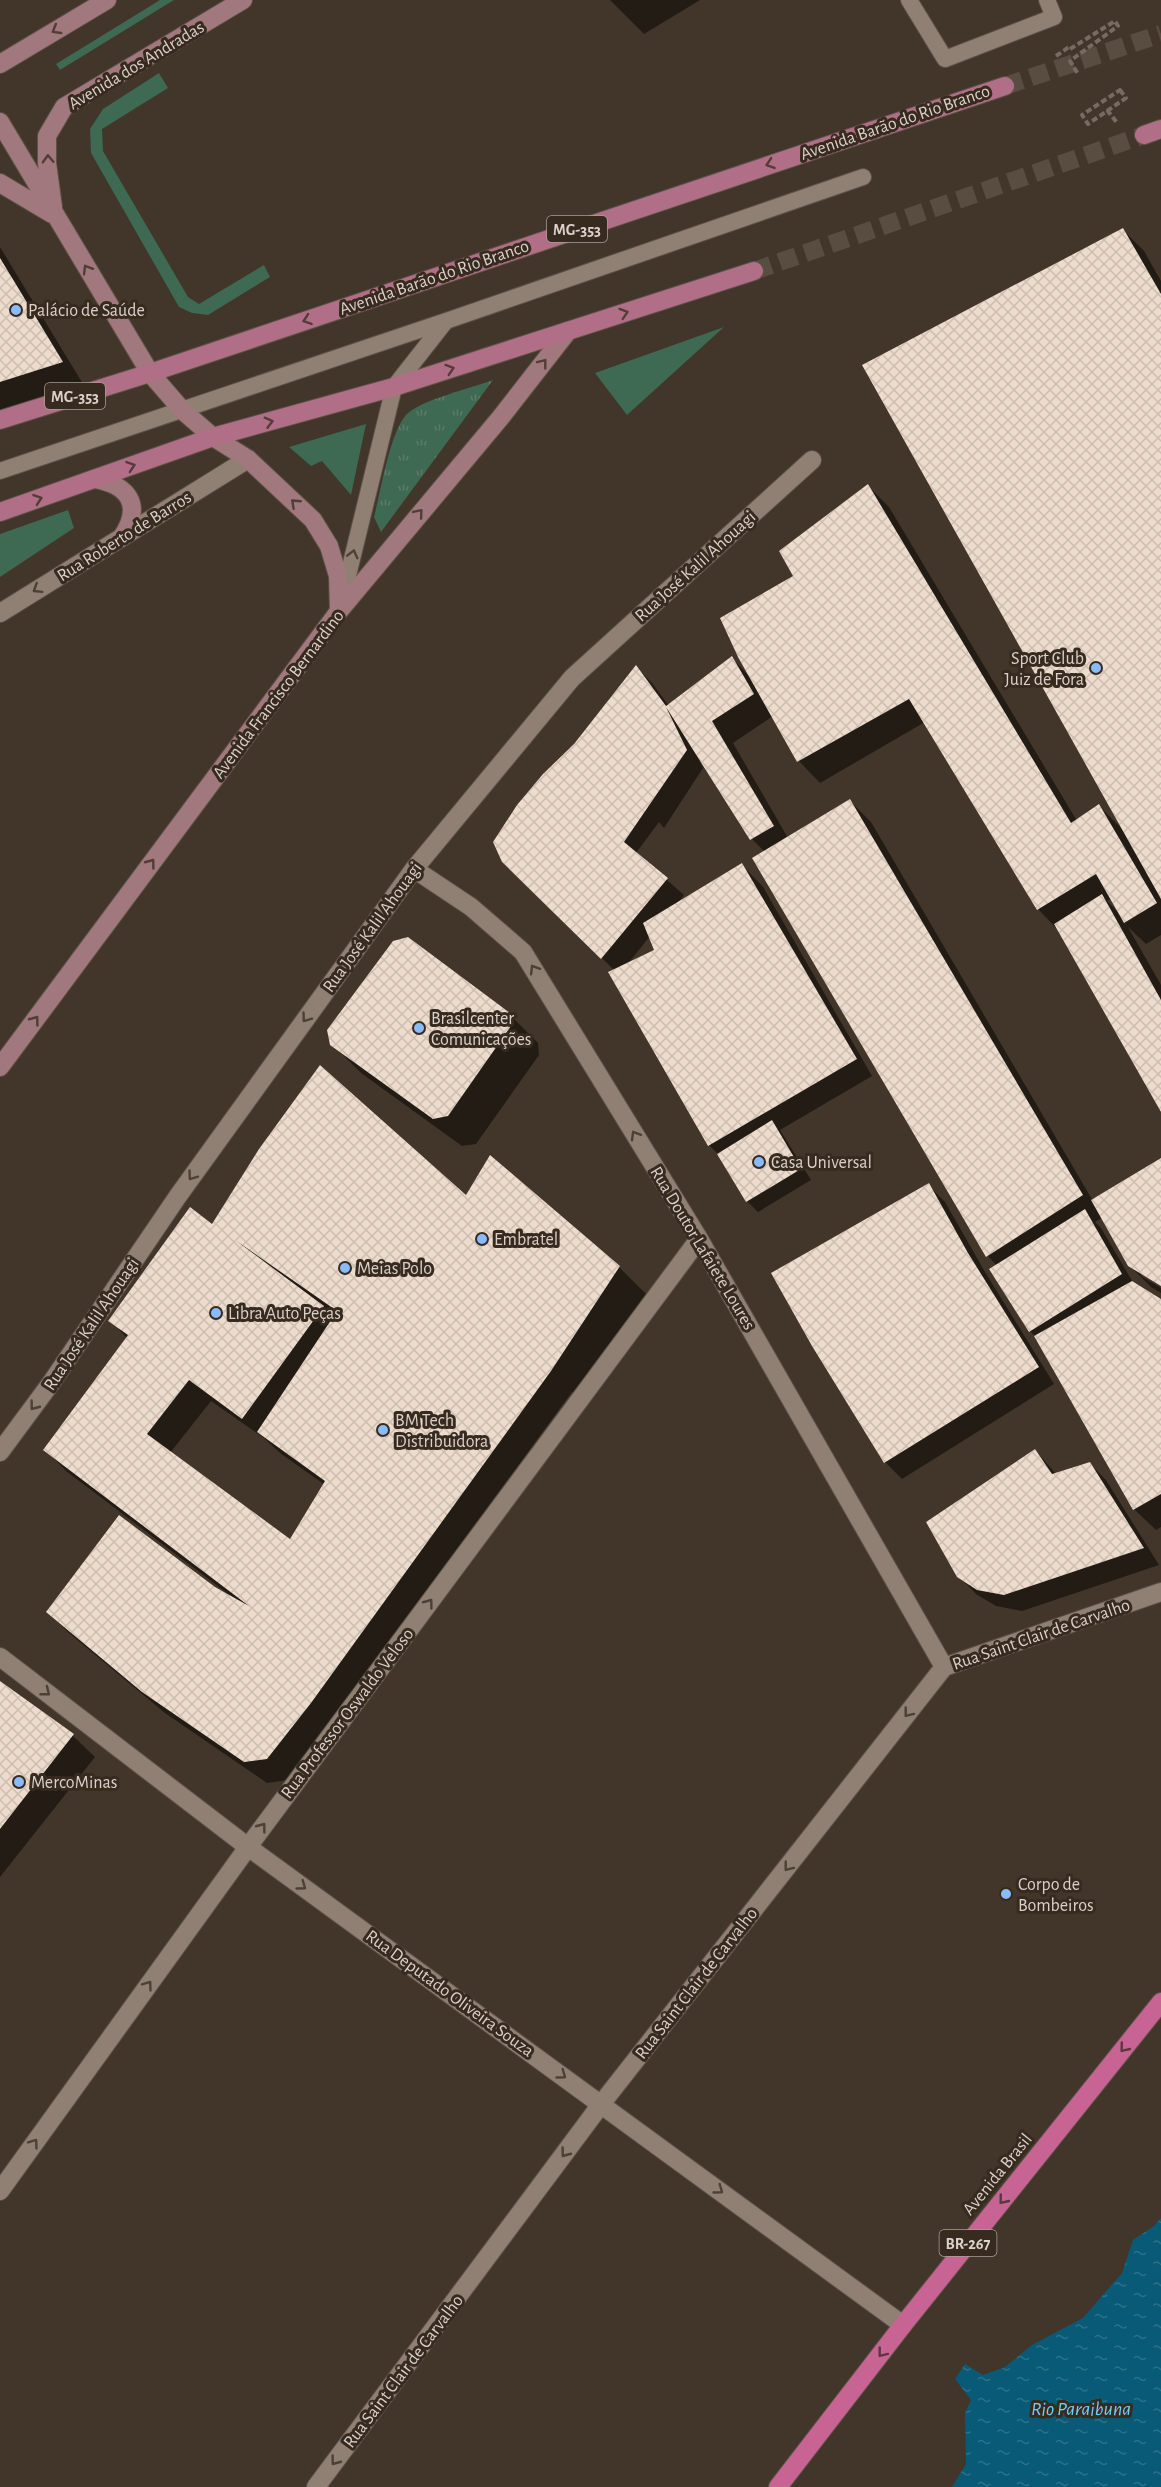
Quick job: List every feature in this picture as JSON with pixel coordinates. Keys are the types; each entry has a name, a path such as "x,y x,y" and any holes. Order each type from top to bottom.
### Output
{"highway":[{"name":"Avenida Brasil","path":"778,2487 903,2325 1161,2002"}],"main road":[{"path":"0,64 107,0"},
{"name":"Avenida dos Andradas","path":"54,215 47,163 47,136 64,107 243,0"},
{"name":"Avenida Barão do Rio Branco","path":"0,420 150,373 1005,86"},
{"path":"0,122 150,373 183,411 213,438 248,459 313,520 329,546 338,576 339,611"},
{"path":"0,183 54,215"},
{"path":"0,512 213,438 394,387 754,271"},
{"name":"Avenida Francisco Bernardino","path":"0,1067 339,611 501,417 568,331"},
{"path":"94,479 112,482 125,490 131,502 132,516 122,537"}],"street":[{"name":"Rua Roberto de Barros","path":"0,612 248,459"},
{"name":"Rua José Kalil Ahouagi","path":"0,1452 51,1383 177,1196 414,869 572,678 812,460"},
{"name":"Rua Doutor Lafaiete Loures","path":"414,869 471,907 523,952 699,1239 944,1668"},
{"name":"Rua Professor Oswaldo Veloso","path":"0,2191 248,1847 699,1239"},
{"name":"Rua Saint Clair de Carvalho","path":"316,2487 602,2103 944,1668 1161,1592"},
{"name":"Rua Deputado Oliveira Souza","path":"0,1657 248,1847 602,2103 903,2325"}],"lane":[{"path":"909,0 945,60 1054,17 1047,0"},
{"path":"0,471 183,411 863,177"},
{"path":"339,611 394,387 446,321"}],"path":[{"path":"1070,49 1115,21 1118,27 1070,61 1078,74"},
{"path":"1120,90 1126,98 1107,110 1088,124 1082,115 1120,90"},
{"path":"1107,110 1120,126"}],"green space":[{"path":"160,0 174,0 60,70 56,64"},
{"path":"159,73 168,88 102,129 103,151 188,297 199,304 264,265 270,277 208,315 192,313 179,307 91,153 90,129 103,109"},
{"path":"724,327 627,415 595,373"},
{"path":"493,380 381,532 374,517 390,449 406,415 434,400"},
{"path":"366,424 351,495 322,461 311,466 289,447"},
{"path":"68,510 74,528 0,577 0,534"}],"water":[{"name":"Rio Paraibuna","path":"1161,2218 1161,2487 952,2487 966,2464 965,2413 971,2400 955,2379 965,2364 983,2375 1005,2367 1032,2345 1083,2318 1122,2273 1133,2240 1154,2226"}],"building":[{"name":"Sport Club Juiz de Fora","path":"1123,228 1161,294 1161,899 862,365"},
{"name":"Palácio de Saúde","path":"0,258 63,362 0,382"},
{"path":"868,484 1071,823 1099,804 1157,903 1124,923 1096,874 1037,910 909,699 797,762 738,657 720,618 793,576 779,551"},
{"path":"732,656 754,694 712,721 774,826 750,840 666,707 687,750 624,842 668,878 601,959 502,862 493,842 517,805 543,774 574,744 636,665 666,706"},
{"path":"850,799 1083,1195 986,1257 752,858"},
{"path":"742,863 857,1059 708,1146 608,972 654,950 643,923"},
{"path":"1102,894 1161,1000 1161,1112 1054,924"},
{"name":"Brasilcenter Comunicações","path":"408,937 510,1013 511,1026 448,1116 433,1119 330,1045 327,1030 393,941"},
{"path":"320,1065 466,1195 490,1155 620,1266 551,1371 311,1703 267,1759 244,1762 142,1692 46,1612 119,1515 215,1587 249,1606 43,1450 128,1335 108,1321 190,1207 212,1224 259,1149","holes":["235,1240 337,1311 257,1432 325,1481 290,1539 147,1434 189,1380 242,1419 324,1306"]},
{"name":"Casa Universal","path":"772,1120 801,1169 746,1202 717,1154"},
{"path":"1161,1158 1161,1286 1128,1266 1091,1200"},
{"path":"929,1183 968,1253 1039,1367 884,1463 812,1346 771,1273"},
{"path":"1085,1209 1122,1274 1029,1332 989,1269"},
{"path":"1132,1281 1161,1299 1161,1494 1133,1510 1034,1336"},
{"path":"1035,1449 1052,1474 1090,1462 1144,1548 1004,1595 977,1590 957,1577 926,1522"},
{"name":"MercoMinas","path":"0,1681 74,1734 0,1829"}],"tunnel":[{"path":"1005,86 1161,34"},
{"path":"754,271 1144,135"}],"place":[{"name":"Palácio de Saúde","path":"16,310"},
{"name":"Sport Club Juiz de Fora","path":"1096,668"},
{"name":"Brasilcenter Comunicações","path":"419,1028"},
{"name":"Casa Universal","path":"759,1162"},
{"name":"Embratel","path":"482,1239"},
{"name":"Meias Polo","path":"345,1268"},
{"name":"Libra Auto Peças","path":"216,1313"},
{"name":"BM Tech Distribuidora","path":"383,1430"},
{"name":"MercoMinas","path":"19,1782"},
{"name":"Corpo de Bombeiros","path":"1006,1894"}]}
